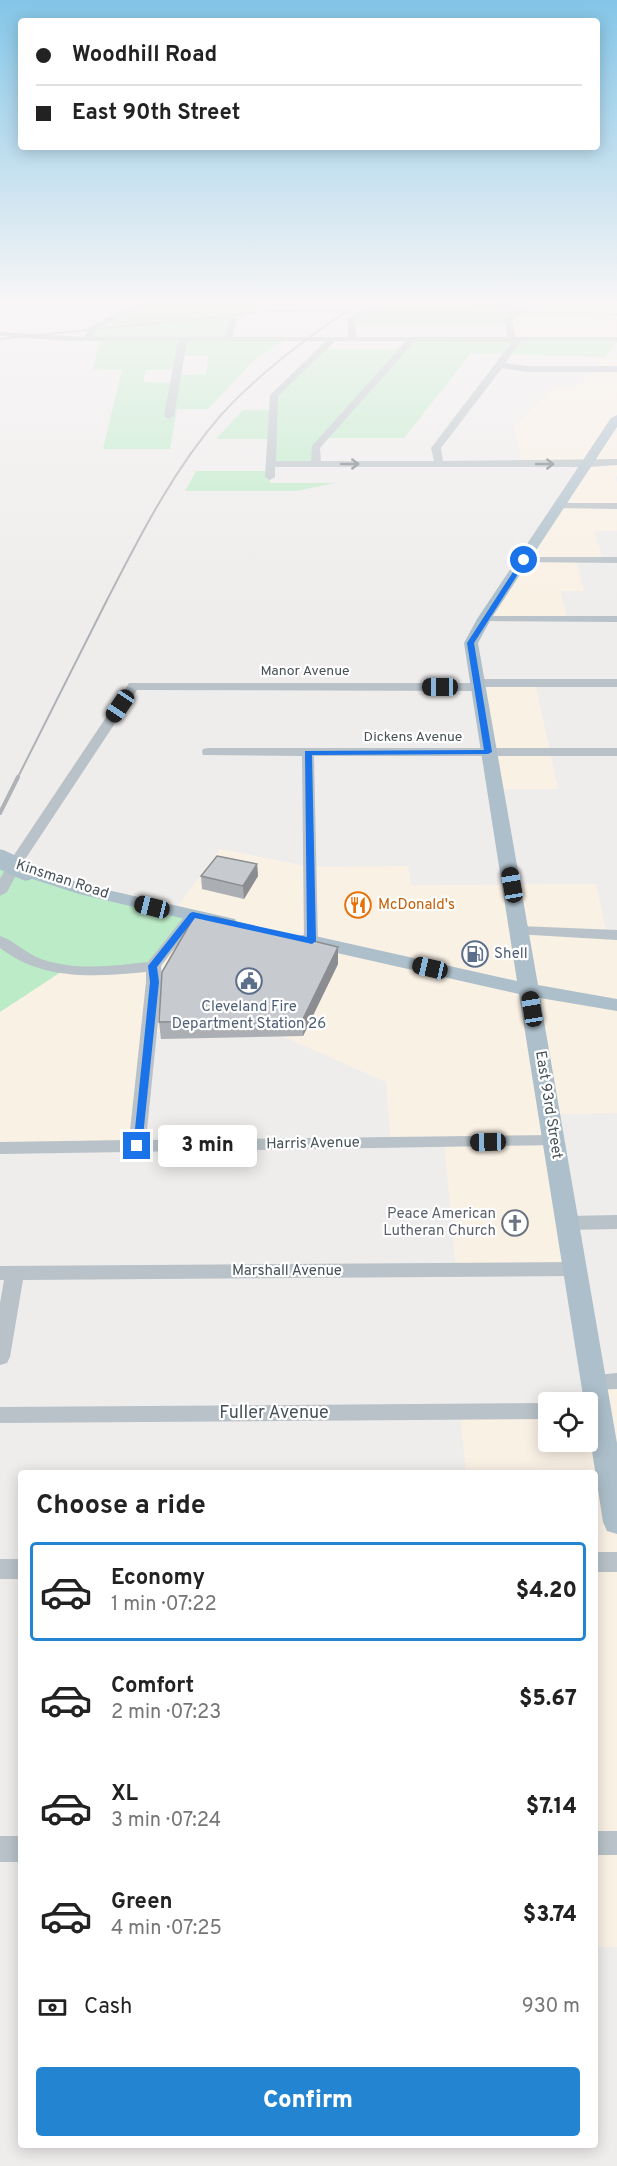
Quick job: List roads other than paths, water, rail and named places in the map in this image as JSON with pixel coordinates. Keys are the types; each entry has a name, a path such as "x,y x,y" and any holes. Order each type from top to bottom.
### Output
{"main road":[{"name":"East 93rd Street","path":"598,1398 605,1381 575,1269 471,643 484,619 617,418"},
{"name":"Kinsman Road","path":"0,859 85,890 246,927"},
{"path":"290,936 529,990 617,1005"},
{"name":"East 93rd Street","path":"598,1434 617,1522"}],"street":[{"path":"169,416 171,402"},
{"path":"270,477 274,402"},
{"path":"316,464 315,448 356,402"},
{"path":"439,464 436,448 471,402"},
{"path":"271,464 617,462"},
{"path":"560,506 617,506"},
{"path":"524,560 617,560"},
{"path":"484,619 617,619"},
{"name":"Manor Avenue","path":"0,892 17,861 133,686 617,683"},
{"name":"Dickens Avenue","path":"208,752 617,752"},
{"path":"308,752 312,941"},
{"path":"137,1146 154,982 153,966 193,915"},
{"path":"520,931 617,935"},
{"path":"0,941 22,958 41,966 64,970 115,970 153,966"},
{"name":"Harris Avenue","path":"0,1148 554,1141"},
{"path":"567,1223 617,1222"},
{"name":"Marshall Avenue","path":"7,1273 575,1269"},
{"path":"0,1357 7,1273"},
{"name":"Fuller Avenue","path":"0,1415 538,1411"},
{"path":"598,1562 617,1562"},
{"path":"0,1569 18,1569"},
{"path":"598,1843 617,1843"},
{"path":"0,1849 18,1849"}],"railway":[{"path":"17,779 158,504 204,436 234,402"},
{"path":"0,813 17,779"}],"place":[{"name":"McDonald's","path":"358,905"},
{"name":"Shell","path":"475,954"},
{"name":"Cleveland Fire Department Station 26","path":"249,981"},
{"name":"Peace American Lutheran Church","path":"515,1223"}]}
